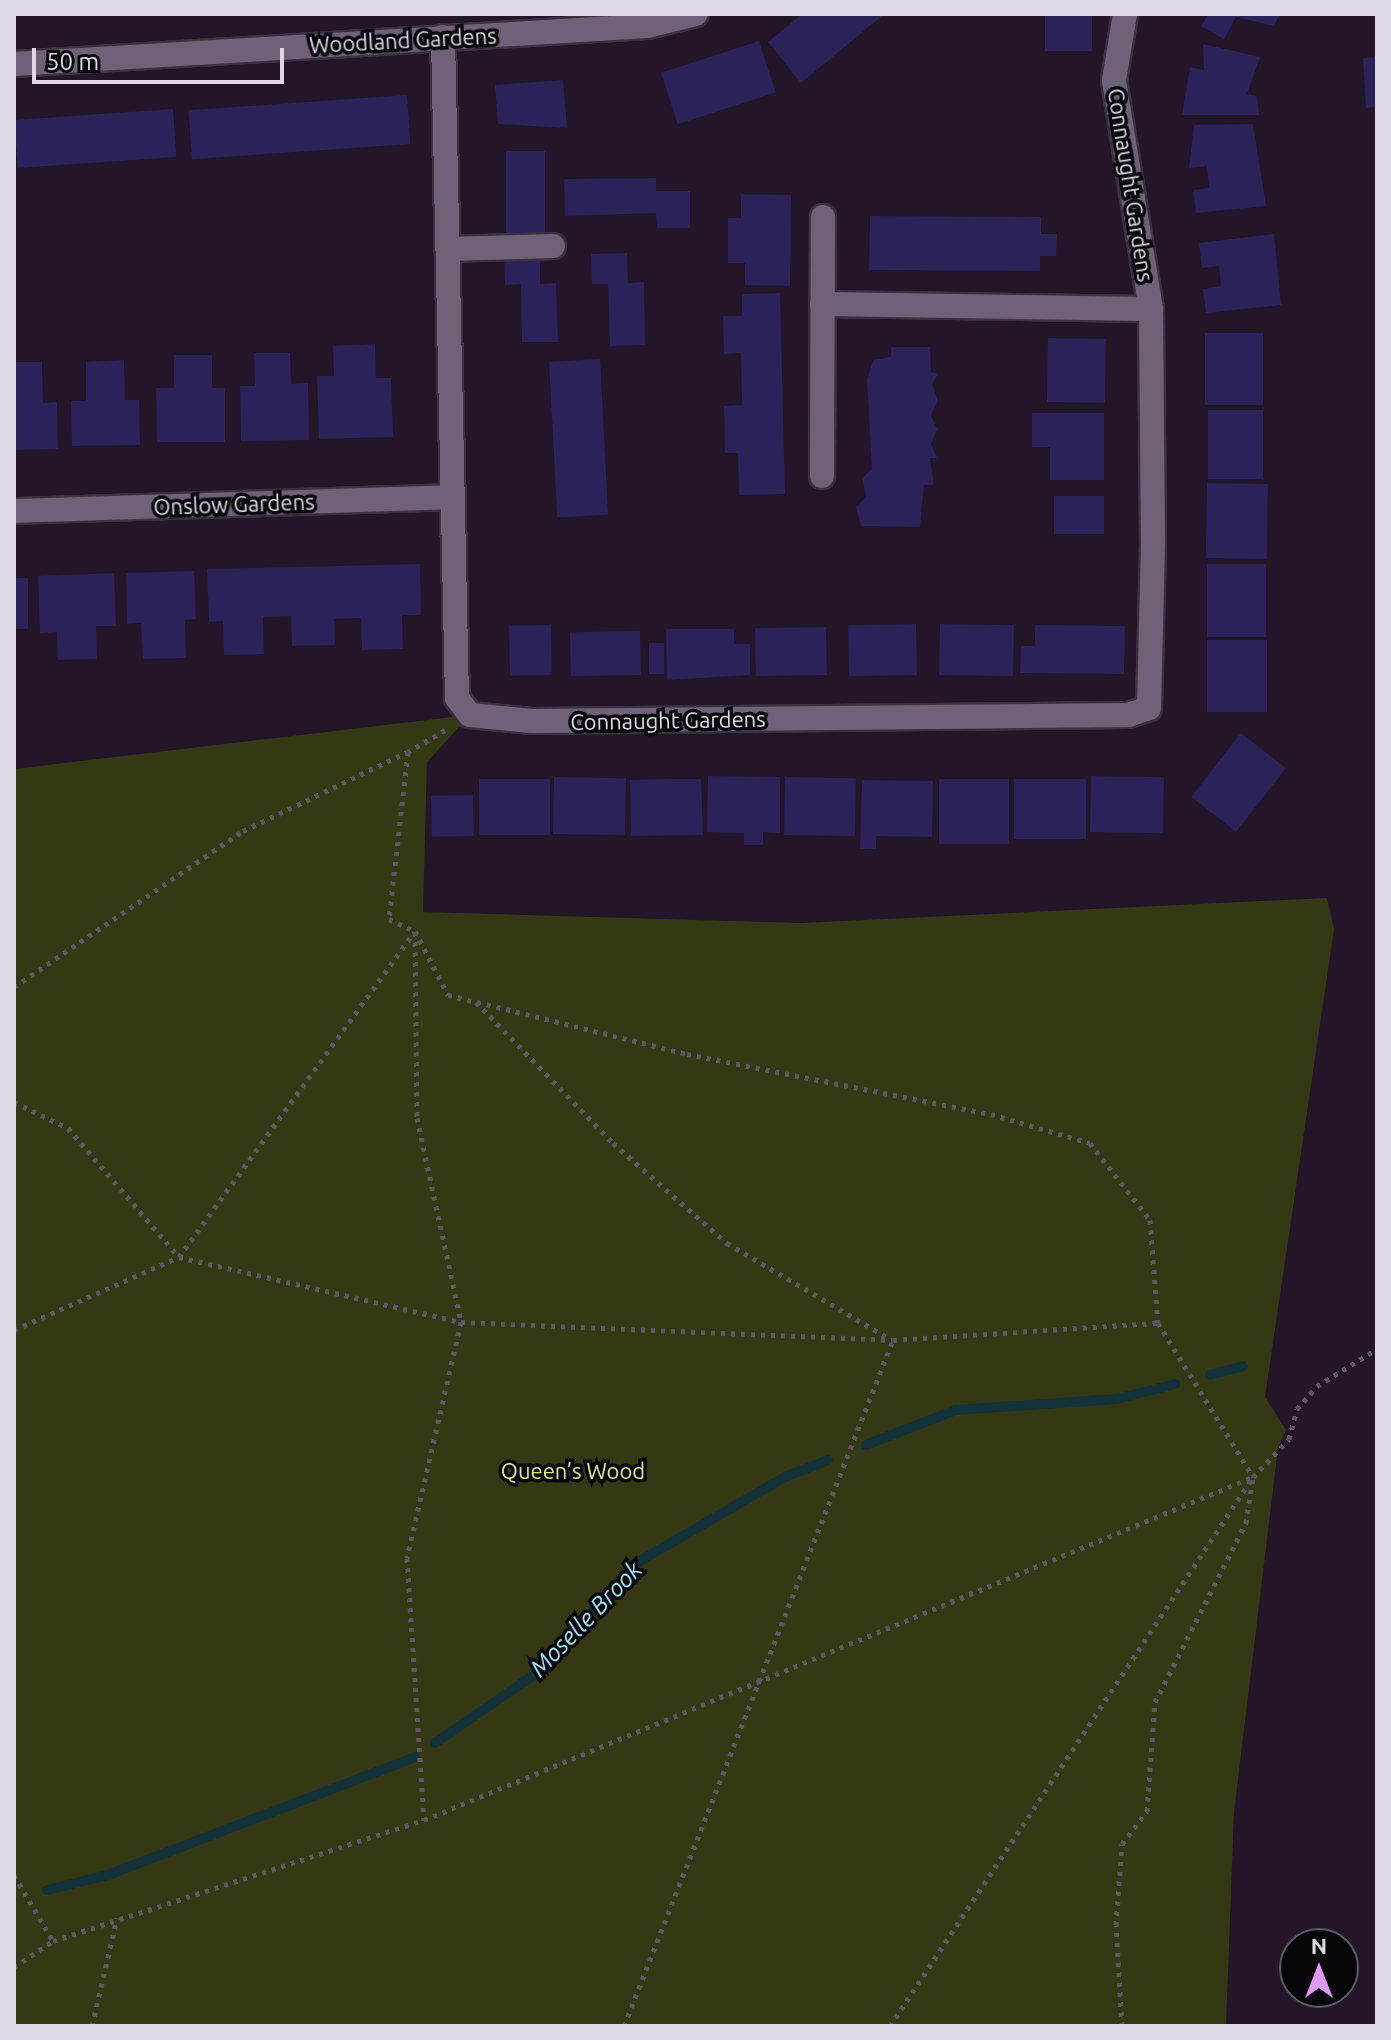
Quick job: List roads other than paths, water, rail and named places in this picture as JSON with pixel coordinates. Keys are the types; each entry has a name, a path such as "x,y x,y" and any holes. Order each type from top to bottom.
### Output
{"street":[{"name":"Woodland Gardens","path":"14,64 647,26 696,14"},
{"name":"Connaught Gardens","path":"453,497 457,698 470,715 704,720 1128,715 1149,708 1151,309 1114,80 1125,14"},
{"path":"443,37 453,497"},
{"path":"822,476 823,217"},
{"path":"448,249 553,246"},
{"name":"Connaught Gardens","path":"822,304 1151,309"},
{"name":"Onslow Gardens","path":"14,511 453,497"}],"waterway":[{"name":"Moselle Brook","path":"1210,1375 1243,1366"},
{"name":"Moselle Brook","path":"866,1445 956,1410 1117,1399 1175,1384"},
{"name":"Moselle Brook","path":"435,1743 544,1668 633,1565 785,1477 828,1460"},
{"name":"Moselle Brook","path":"47,1890 108,1875 415,1757"}],"park label":[{"name":"Queen’s Wood","path":"573,1471"}]}
